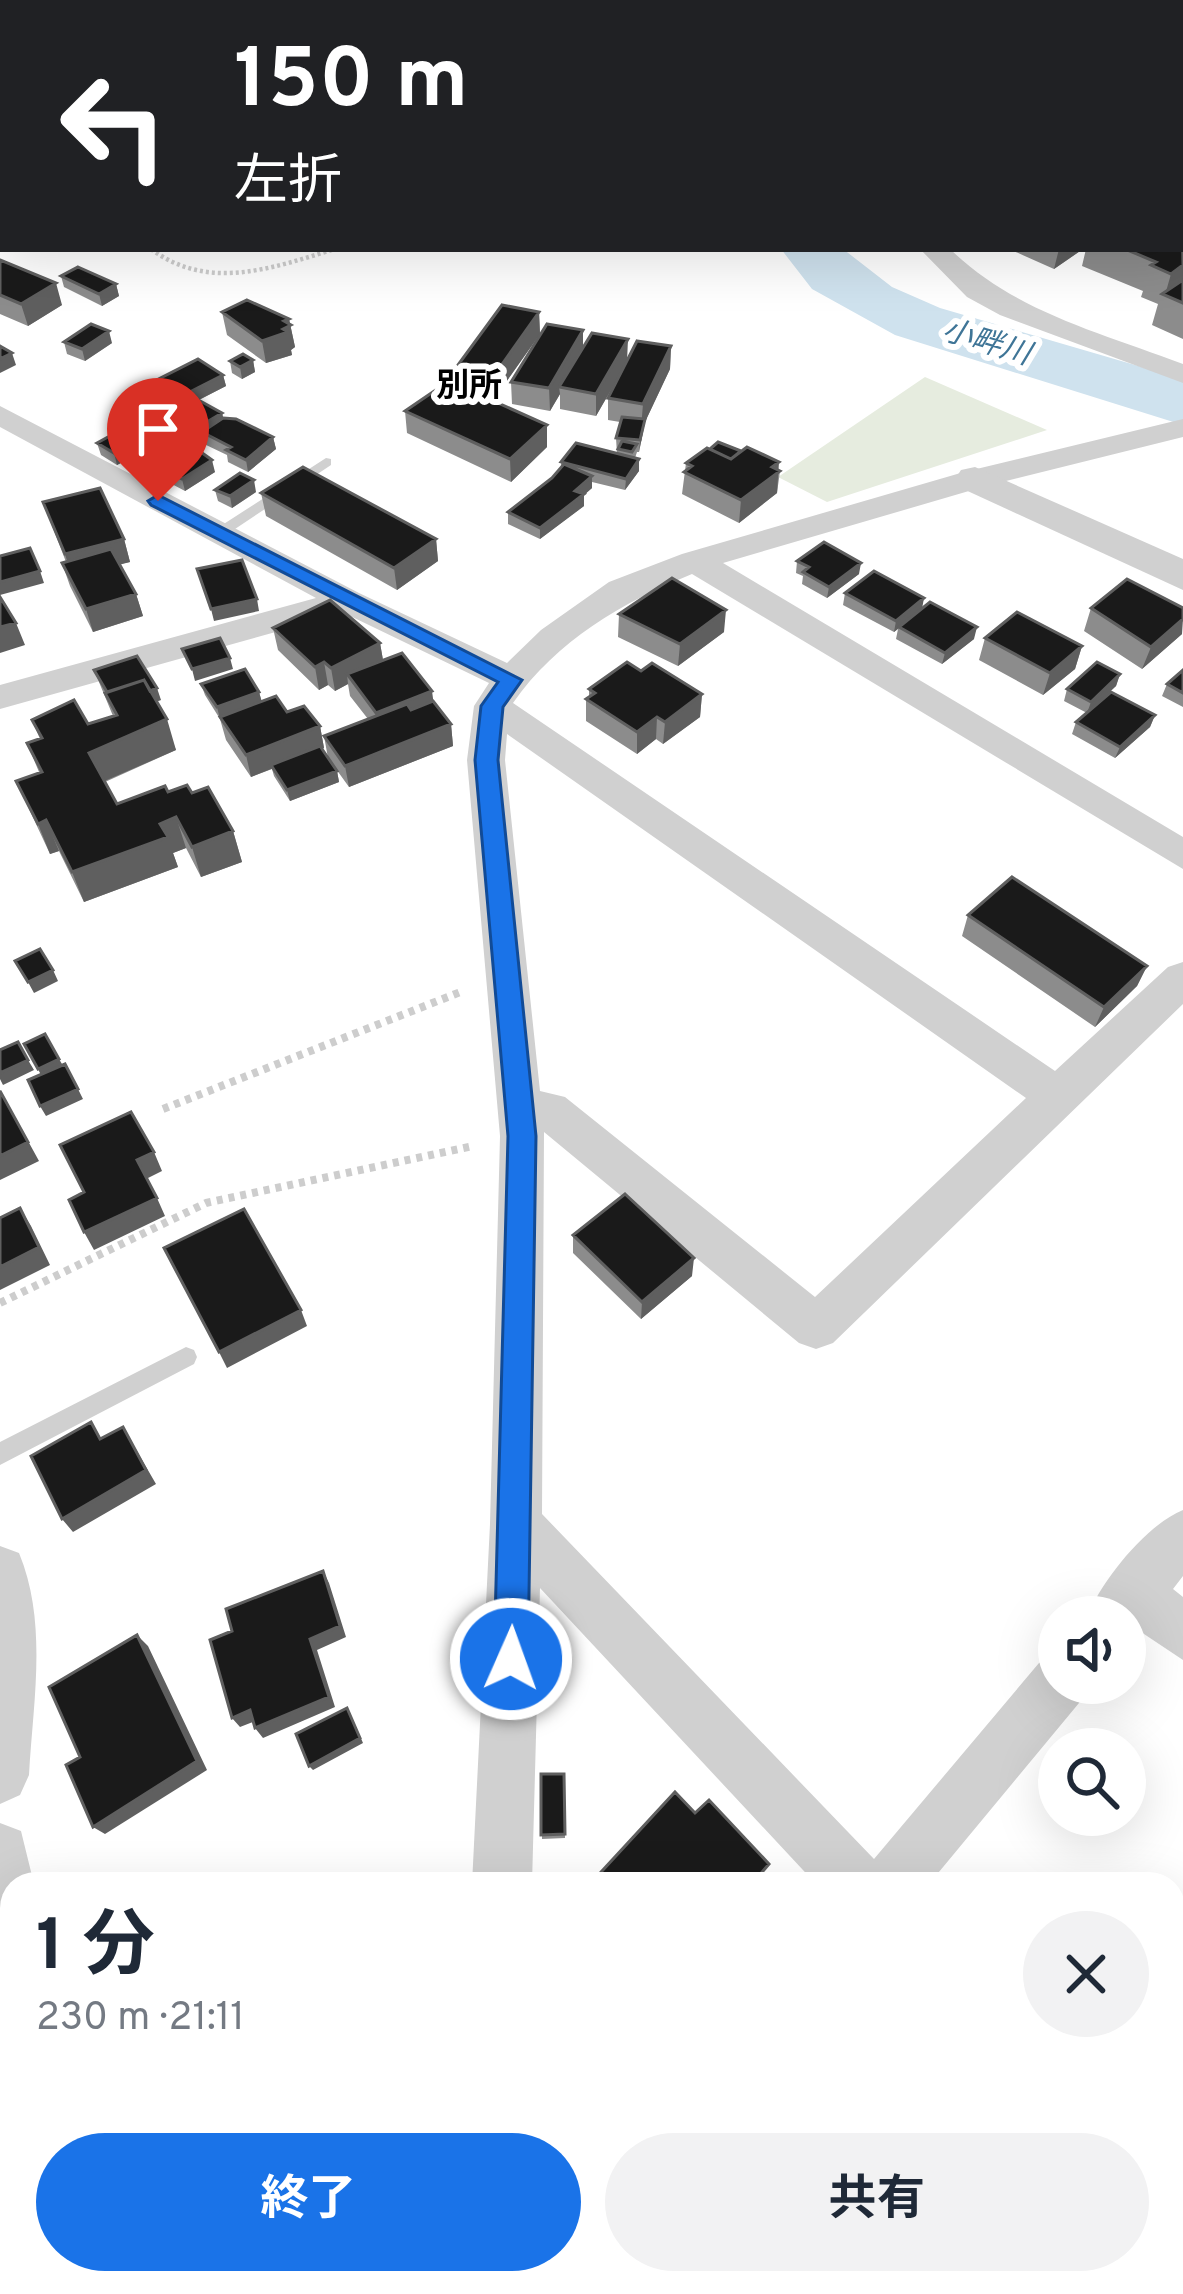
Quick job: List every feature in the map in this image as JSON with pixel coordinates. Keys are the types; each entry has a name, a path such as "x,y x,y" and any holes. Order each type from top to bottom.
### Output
{"street":[{"path":"937,252 976,291 1010,309 1183,374"},
{"path":"0,415 347,601 502,693 1057,1096"},
{"path":"502,1872 516,1524 520,1122 511,975 486,760 502,693 553,638 621,590 694,561 975,479 1183,428"},
{"path":"975,479 1183,576"},
{"path":"694,561 1183,855"},
{"path":"0,697 347,601"},
{"path":"520,1122 549,1110 816,1327 1183,978"},
{"path":"516,1524 846,1872"},
{"path":"1133,1596 1183,1536"},
{"path":"0,1572 10,1636 0,1775"},
{"path":"1146,1615 1183,1633"},
{"path":"901,1872 1041,1704"}],"lane":[{"path":"220,532 326,462"},
{"path":"0,1454 186,1357"}],"path":[{"path":"155,252 185,272 207,274 280,265 325,252"},
{"path":"163,1109 386,1017 511,975"},
{"path":"0,1303 206,1203 520,1122"}],"shaded area":[{"path":"925,377 1047,430 827,502 778,477"}],"building":[{"path":"1132,252 1183,252 1183,265 1171,274 1151,265 1156,262"},
{"path":"0,260 56,283 21,304 0,295"},
{"path":"78,267 116,284 99,294 61,276"},
{"path":"1183,280 1183,303 1162,294"},
{"path":"247,300 289,319 284,321 291,325 283,329 288,332 262,341 222,312"},
{"path":"502,305 539,312 493,377 455,369"},
{"path":"91,324 109,331 82,349 64,342"},
{"path":"547,324 583,330 549,388 511,382"},
{"path":"592,333 628,339 596,394 559,387"},
{"path":"637,341 671,346 643,404 608,398"},
{"path":"243,354 253,360 240,367 230,361"},
{"path":"198,359 223,375 172,401 147,385"},
{"path":"449,381 547,425 510,459 405,411"},
{"path":"193,397 222,413 200,426 194,422 169,430 152,420"},
{"path":"622,417 645,419 640,440 616,438"},
{"path":"223,418 236,419 273,437 246,460 202,432"},
{"path":"130,425 147,436 114,453 97,443"},
{"path":"181,438 212,460 182,479 146,460"},
{"path":"622,441 637,444 632,452 618,449"},
{"path":"718,442 741,451 731,459 710,449"},
{"path":"576,443 639,459 626,479 561,462"},
{"path":"747,447 779,462 772,467 780,471 741,500 684,472 692,466 686,463 707,448 731,459"},
{"path":"564,464 592,476 575,491 584,494 540,528 508,512 552,478"},
{"path":"303,467 436,539 394,568 261,493"},
{"path":"240,473 254,480 230,496 215,490"},
{"path":"100,488 124,539 65,554 43,502"},
{"path":"824,542 861,563 829,587 803,572 809,567 797,561"},
{"path":"30,548 40,571 0,582 0,556"},
{"path":"111,549 136,594 86,609 62,563"},
{"path":"242,560 257,599 211,609 197,569"},
{"path":"874,571 924,598 896,621 845,593"},
{"path":"672,578 726,610 680,644 619,614"},
{"path":"1127,579 1183,608 1183,619 1151,647 1091,608"},
{"path":"0,597 16,623 0,627"},
{"path":"330,600 380,643 331,668 324,662 315,667 273,628"},
{"path":"930,602 977,627 945,653 899,627"},
{"path":"1017,612 1082,646 1050,673 985,638"},
{"path":"220,638 230,658 192,669 182,649"},
{"path":"402,653 432,691 376,713 347,674"},
{"path":"137,656 157,688 150,691 144,680 107,692 94,670"},
{"path":"627,662 641,671 652,663 702,694 665,722 657,717 637,732 586,699 595,693 589,689"},
{"path":"1097,662 1120,674 1091,702 1067,689"},
{"path":"245,669 259,692 217,707 201,684"},
{"path":"1183,670 1183,693 1167,684"},
{"path":"144,680 167,719 89,753 117,804 165,786 168,792 187,785 192,793 208,787 233,831 192,847 176,817 160,824 168,837 72,872 46,820 38,824 16,781 42,772 27,743 42,738 32,720 74,700 88,724 117,715 105,693"},
{"path":"1111,692 1155,715 1120,747 1076,722"},
{"path":"276,696 287,712 304,706 320,726 246,755 220,717"},
{"path":"433,701 451,724 345,766 324,736 407,704 411,710"},
{"path":"320,746 337,771 287,790 271,765"},
{"path":"1012,877 1147,966 1104,1007 968,915"},
{"path":"40,949 53,970 28,982 15,961"},
{"path":"45,1034 59,1059 38,1069 24,1044"},
{"path":"18,1042 28,1060 0,1073 0,1050"},
{"path":"65,1064 78,1089 40,1106 28,1080"},
{"path":"0,1091 28,1142 0,1156"},
{"path":"131,1112 154,1152 137,1160 157,1198 84,1232 69,1200 84,1192 60,1145"},
{"path":"625,1194 694,1258 642,1302 573,1235"},
{"path":"20,1208 39,1247 0,1267 0,1218"},
{"path":"244,1209 301,1310 219,1352 164,1248"},
{"path":"91,1422 100,1439 123,1427 146,1470 62,1519 31,1456"},
{"path":"323,1571 340,1626 310,1639 329,1697 255,1728 250,1710 232,1718 210,1640 232,1631 226,1609"},
{"path":"137,1635 197,1761 93,1827 66,1765 80,1757 49,1687"},
{"path":"347,1708 360,1738 309,1766 296,1734"},
{"path":"541,1774 564,1774 565,1834 541,1835"},
{"path":"675,1792 695,1813 709,1800 769,1864 762,1872 601,1872"}],"waterway":[{"name":"小畔川","path":"813,252 833,276 917,322 1026,358 1164,394 1183,405"}],"district":[{"name":"別所","path":"469,388"}],"route":[{"path":"158,501 347,601 512,680 492,706 486,760 511,975 522,1136 511,1659"}]}
